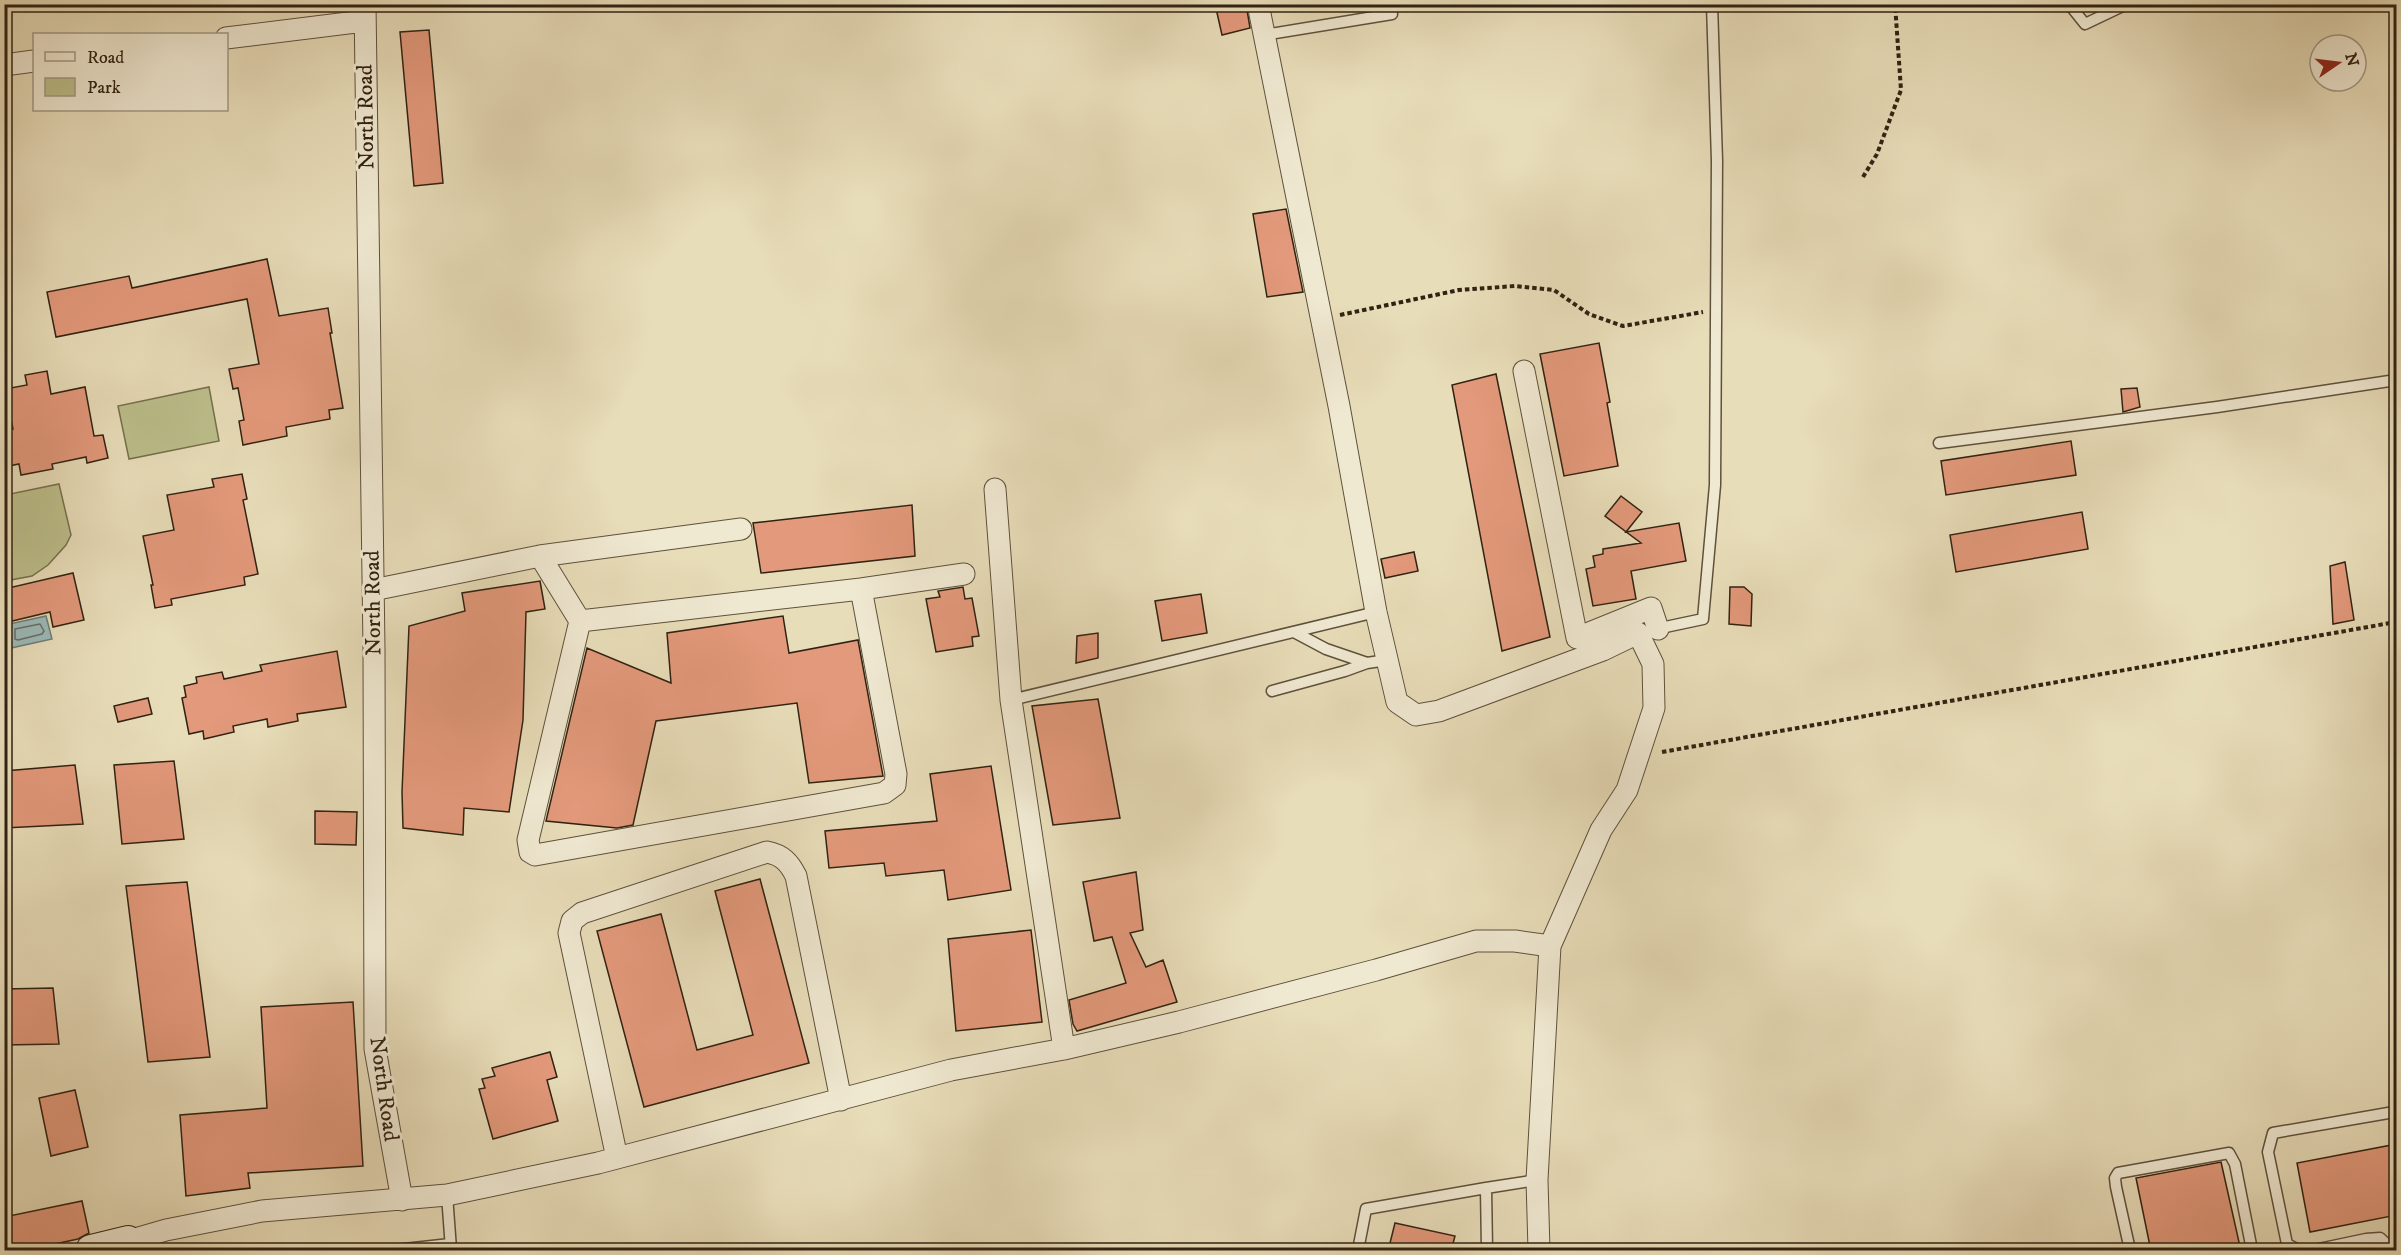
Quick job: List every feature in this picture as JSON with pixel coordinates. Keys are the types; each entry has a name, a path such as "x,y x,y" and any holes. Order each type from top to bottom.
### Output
{"street":[{"path":"1258,4 1322,320 1376,612 1377,661 1397,702 1416,715 1450,707 1648,631"},
{"path":"228,38 365,13"},
{"name":"North Road","path":"365,13 373,590 375,1049 402,1200"},
{"path":"4,65 33,61"},
{"path":"1524,371 1577,638 1651,608 1648,631 1653,664 1654,708 1627,790 1601,831 1550,946 1537,1180 1539,1251"},
{"path":"995,489 1011,700 1065,1049"},
{"path":"373,590 540,556 741,529"},
{"path":"540,556 580,621 528,840 530,852 535,855 884,793 895,785 896,774 861,590"},
{"path":"580,621 861,590 964,574"},
{"path":"617,1158 569,933 572,921 582,913 767,852 784,859 796,876 841,1100"},
{"path":"91,1251 129,1246 166,1230 262,1211 447,1195 617,1158 951,1070 1065,1049 1179,1022 1476,941 1515,941 1550,946"}],"lane":[{"path":"1648,631 1702,619 1715,485 1717,161 1712,4"},
{"path":"2069,4 2085,24 2127,4"},
{"path":"1264,35 1392,14"},
{"path":"1939,443 2217,407 2397,380"},
{"path":"1011,700 1376,612"},
{"path":"1294,632 1326,649 1377,661"},
{"path":"1272,690 1377,661"},
{"path":"2298,1251 2287,1244 2268,1152 2273,1133 2394,1112"},
{"path":"2130,1251 2116,1187 2115,1178 2118,1173 2229,1153 2235,1164 2252,1251"},
{"path":"1358,1251 1366,1209 1537,1180"},
{"path":"1486,1188 1487,1251"},
{"path":"395,1251 451,1247 447,1195"},
{"path":"2314,1251 2380,1238 2393,1251"}],"path":[{"path":"1863,177 1877,154 1901,90 1895,4"},
{"path":"1322,320 1459,290 1515,286 1554,290 1589,314 1623,326 1716,309"},
{"path":"1638,756 2397,622"}],"green space":[{"path":"209,387 219,441 129,459 118,406"},
{"path":"59,484 71,535 66,545 48,565 32,576 5,581 5,495"}],"water":[{"path":"46,616 52,639 11,648 5,625"}],"building":[{"path":"1215,4 1246,4 1250,28 1222,35"},
{"path":"429,30 443,183 414,186 400,32"},
{"path":"1286,209 1303,292 1267,297 1253,214"},
{"path":"267,259 279,316 328,308 343,408 329,410 330,419 286,427 287,436 243,445 239,421 244,420 238,388 233,389 229,369 259,364 247,299 56,337 47,292 129,276 132,288"},
{"path":"1599,343 1610,402 1607,403 1618,466 1564,476 1540,354"},
{"path":"47,371 51,394 85,387 94,436 103,435 108,458 87,463 86,457 52,464 53,469 21,475 19,464 4,467 4,430 13,429 5,389 27,385 25,375"},
{"path":"1496,374 1550,637 1502,651 1452,385"},
{"path":"2137,388 2140,407 2123,412 2121,389"},
{"path":"2071,441 2076,475 1946,495 1941,461"},
{"path":"242,474 247,499 243,500 258,574 244,577 245,585 171,599 172,605 155,608 151,585 153,585 143,536 174,530 167,495 214,487 212,479"},
{"path":"1621,496 1642,512 1626,532 1605,516"},
{"path":"912,505 915,556 761,573 753,523"},
{"path":"2082,512 2088,549 1956,572 1950,535"},
{"path":"1679,523 1686,561 1631,571 1636,599 1593,606 1586,569 1595,567 1593,556 1603,554 1603,549 1641,543 1626,532"},
{"path":"1414,552 1418,571 1385,578 1381,559"},
{"path":"2345,562 2354,620 2333,624 2330,566"},
{"path":"73,573 84,620 53,627 50,612 4,623 4,589"},
{"path":"540,581 545,609 526,612 523,720 509,812 464,808 463,835 403,828 402,792 409,626 465,611 462,593"},
{"path":"963,587 965,599 972,598 979,636 972,637 973,646 936,652 926,599 940,597 938,591"},
{"path":"1730,587 1744,587 1752,594 1751,626 1729,624"},
{"path":"1201,594 1207,633 1162,641 1155,601"},
{"path":"783,616 789,653 858,640 883,776 809,783 797,703 656,721 633,825 617,828 546,821 587,648 671,683 667,633"},
{"path":"1098,633 1098,658 1076,663 1077,636"},
{"path":"337,651 346,707 297,714 298,721 268,727 267,719 233,726 234,732 204,739 203,731 189,734 182,698 186,697 184,686 197,683 196,677 222,672 224,679 262,671 260,665"},
{"path":"148,698 152,714 118,722 114,706"},
{"path":"1098,699 1120,818 1053,825 1032,706"},
{"path":"174,761 184,839 122,844 114,765"},
{"path":"75,765 83,824 4,828 4,771"},
{"path":"991,766 1011,890 948,900 944,870 886,876 884,863 829,868 825,831 937,821 930,774"},
{"path":"315,811 357,812 356,845 315,844"},
{"path":"1136,872 1143,930 1130,933 1146,967 1163,960 1177,1002 1077,1031 1073,1024 1069,1000 1126,983 1112,937 1094,941 1083,882"},
{"path":"760,879 809,1063 644,1107 597,931 661,914 697,1050 753,1035 715,891"},
{"path":"187,882 210,1057 148,1062 126,886"},
{"path":"1031,930 1042,1022 956,1031 948,939"},
{"path":"53,988 59,1044 4,1045 4,989"},
{"path":"353,1002 363,1166 248,1173 250,1188 186,1196 180,1115 267,1108 261,1007"},
{"path":"550,1052 557,1077 547,1080 558,1121 493,1139 479,1089 485,1088 482,1079 495,1076 492,1068"},
{"path":"75,1090 88,1147 51,1156 39,1098"},
{"path":"2397,1144 2397,1215 2310,1232 2297,1163"},
{"path":"2221,1162 2241,1251 2151,1251 2136,1178"},
{"path":"82,1201 89,1233 78,1239 22,1251 4,1251 4,1217"},
{"path":"1395,1223 1455,1236 1451,1251 1388,1251"}]}
